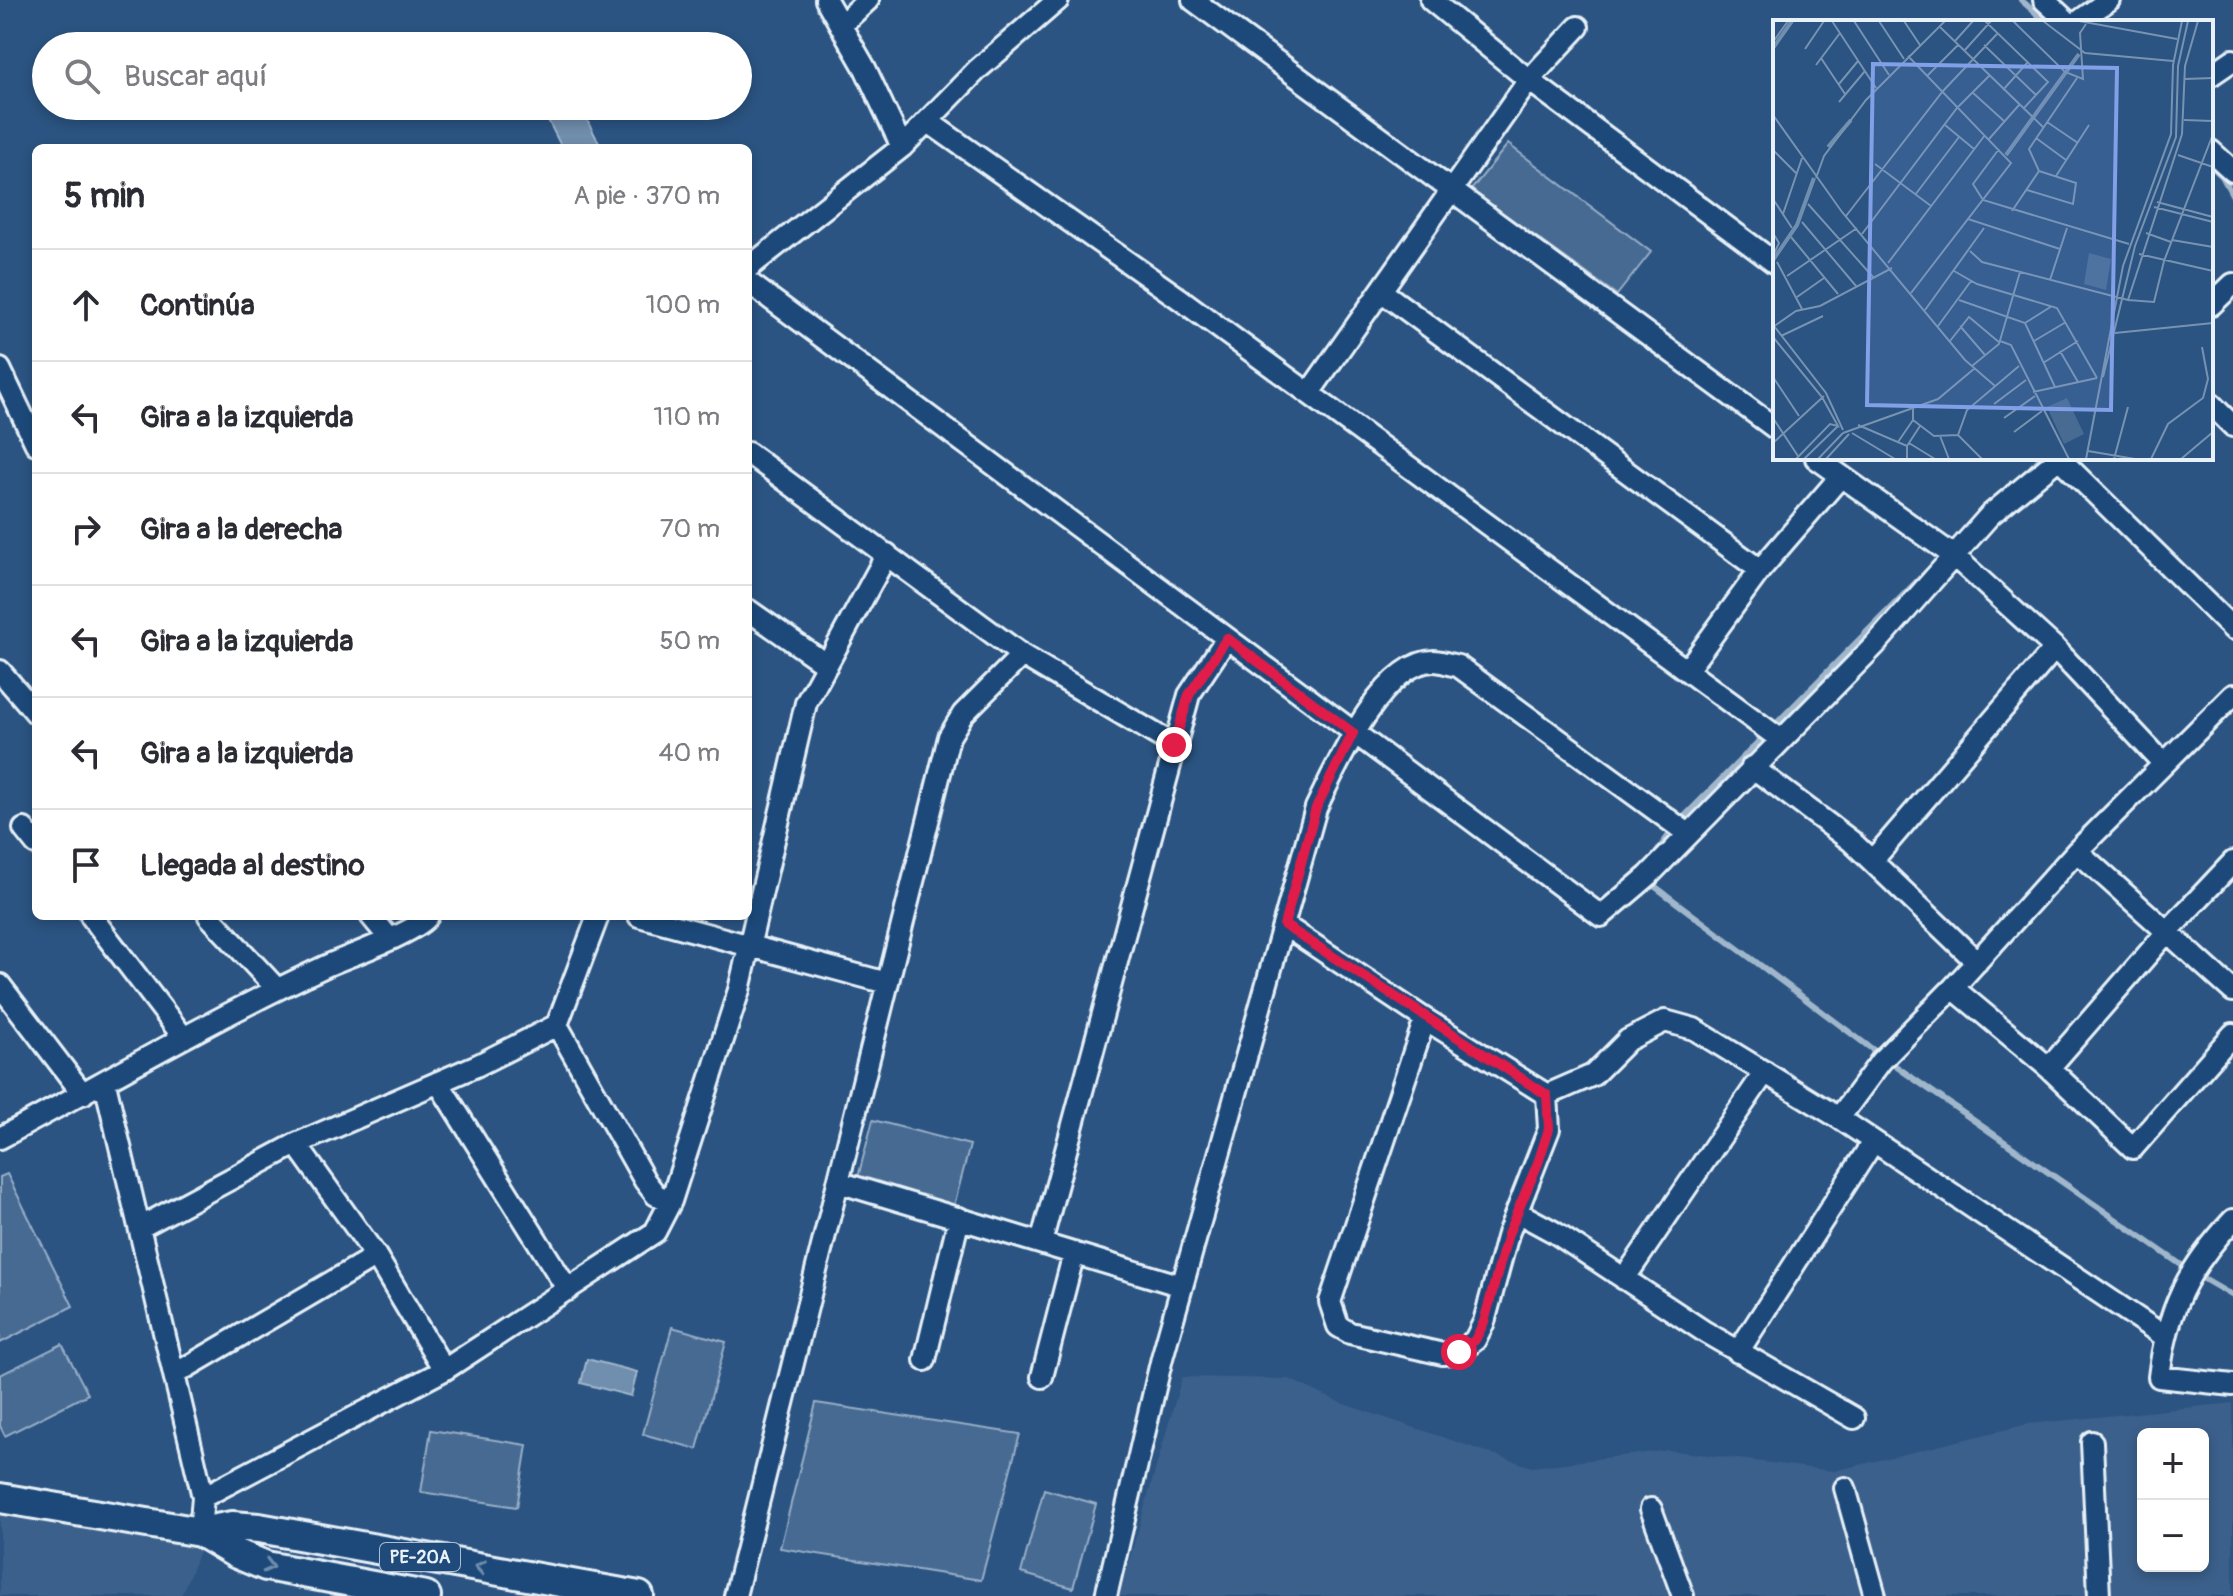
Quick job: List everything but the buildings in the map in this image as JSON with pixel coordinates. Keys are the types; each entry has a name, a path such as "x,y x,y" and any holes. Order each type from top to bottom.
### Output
{"highway":[{"name":"PE-20A","path":"0,1498 200,1532 232,1526 259,1528 639,1596"},
{"name":"PE-20A","path":"200,1532 235,1553 266,1566 426,1596"}],"street":[{"path":"826,0 902,147"},
{"path":"841,25 868,0"},
{"path":"752,265 930,123 978,69 1058,0"},
{"path":"1193,0 1773,427"},
{"path":"1431,0 1529,80 1773,262"},
{"path":"2044,0 2066,20"},
{"path":"2081,20 2109,0"},
{"path":"1309,393 1529,80 1578,27"},
{"path":"2213,74 2233,60"},
{"path":"930,123 1309,393 1780,739"},
{"path":"2213,153 2233,171"},
{"path":"2213,303 2233,284"},
{"path":"752,285 1601,916 1648,876 1875,645 1990,515 2057,460"},
{"path":"1381,291 1760,570"},
{"path":"0,369 32,436"},
{"path":"2213,406 2233,426"},
{"path":"752,456 1022,655 1174,745"},
{"path":"1819,460 1954,556 2055,648 2163,763"},
{"path":"2061,460 2233,629"},
{"path":"1687,670 1760,570 1841,476"},
{"path":"203,1497 444,1370 655,1232 671,1201 749,947 806,703 887,554"},
{"path":"752,613 827,665"},
{"path":"1041,1243 1189,695 1227,638"},
{"path":"1872,861 2055,648"},
{"path":"735,1596 949,737 963,714 1022,655"},
{"path":"1106,1596 1182,1286 1316,808 1353,733 1409,669 1432,661 1458,666 1687,833"},
{"path":"0,671 32,708"},
{"path":"1839,1118 1881,1061 1953,988 2077,851 2233,695"},
{"path":"1752,767 1872,861 1977,962"},
{"path":"2077,851 2233,991"},
{"path":"2049,1068 2167,932 2233,862"},
{"path":"94,920 184,1038"},
{"path":"213,920 277,989"},
{"path":"374,920 389,938"},
{"path":"0,1138 277,989 389,938 412,932 424,920"},
{"path":"141,1227 296,1144 438,1082 557,1025 596,920"},
{"path":"653,920 887,983"},
{"path":"1284,925 1425,1019 1547,1095"},
{"path":"0,985 83,1094"},
{"path":"1953,988 2049,1068 2133,1148 2233,1034"},
{"path":"1425,1019 1330,1302 1332,1316 1338,1326 1350,1333 1443,1354 1459,1352 1475,1340 1484,1322 1517,1212 1549,1129 1547,1095"},
{"path":"1547,1095 1593,1075 1628,1040 1665,1021 1694,1029 1839,1118 2164,1336"},
{"path":"557,1025 645,1181 656,1195 671,1201"},
{"path":"1624,1279 1765,1072"},
{"path":"438,1082 568,1290"},
{"path":"105,1083 203,1497 200,1532"},
{"path":"1738,1352 1873,1142"},
{"path":"296,1144 376,1256 444,1370"},
{"path":"838,1182 1182,1286"},
{"path":"1517,1212 1738,1352 1854,1418"},
{"path":"925,1360 959,1218"},
{"path":"2233,1220 2201,1254 2188,1275 2164,1336 2159,1377 2233,1385"},
{"path":"1042,1377 1074,1253"},
{"path":"175,1374 376,1256"},
{"path":"2092,1442 2099,1596"},
{"path":"1845,1488 1875,1596"},
{"path":"1651,1509 1683,1596"}],"shaded area":[{"path":"548,120 587,120 599,144 560,144"},
{"path":"1508,144 1651,252 1617,295 1471,190"},
{"path":"873,1120 970,1145 954,1206 857,1181"},
{"path":"7,1174 73,1306 0,1343 0,1177"},
{"path":"672,1327 726,1342 697,1449 643,1434"},
{"path":"62,1344 88,1394 5,1436 0,1426 0,1375"},
{"path":"587,1359 637,1372 631,1396 581,1383"},
{"path":"1182,1377 1289,1379 1341,1403 1532,1467 1668,1450 1834,1471 2028,1424 2233,1403 2233,1596 1119,1596"},
{"path":"816,1403 1020,1434 981,1580 780,1548"},
{"path":"431,1430 527,1445 517,1507 421,1492"},
{"path":"1044,1489 1096,1504 1073,1588 1021,1573"},
{"path":"0,1510 201,1547 181,1596 0,1596"}],"waterway":[{"path":"2021,0 2044,20"},
{"path":"2213,168 2222,176 2233,196"},
{"path":"2026,473 2038,460"},
{"path":"1653,858 1676,825 1927,571"},
{"path":"1649,882 1884,1058 2190,1271 2233,1296"}],"route":[{"path":"1174,745 1189,695 1227,638 1353,733 1316,808 1284,925 1425,1019 1547,1095 1549,1129 1508,1234 1484,1322 1475,1340 1459,1352"}]}
